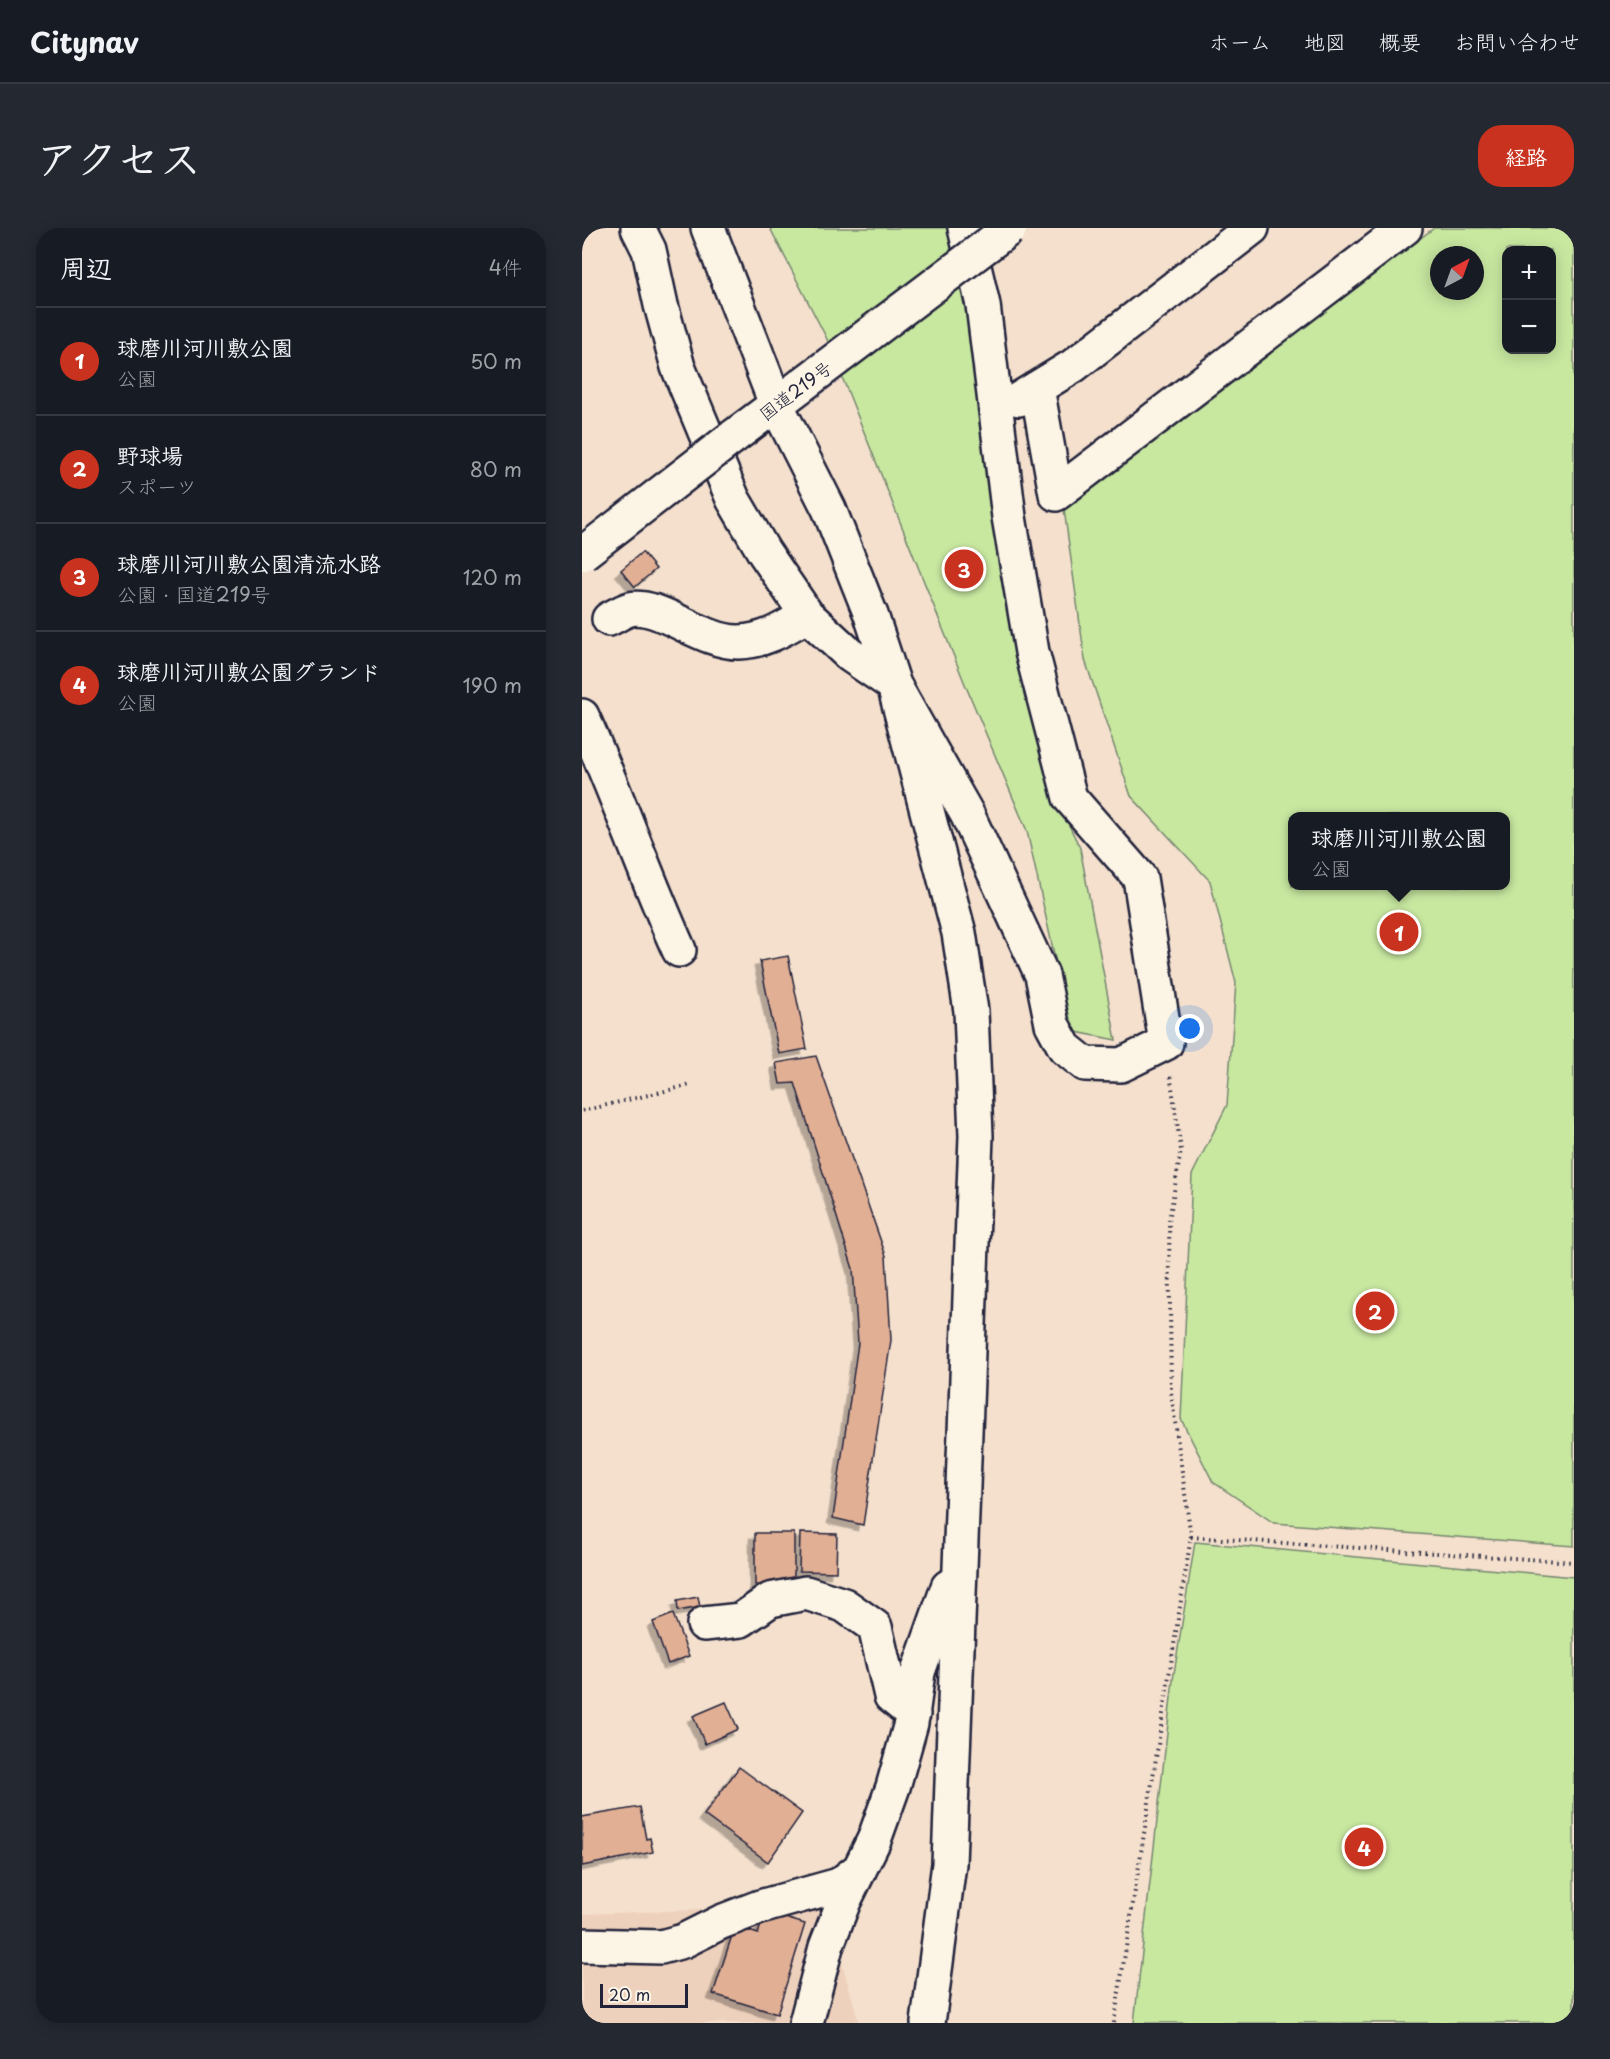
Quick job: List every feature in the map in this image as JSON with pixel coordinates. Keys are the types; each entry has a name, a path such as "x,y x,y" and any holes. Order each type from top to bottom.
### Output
{"main road":[{"path":"638,228 649,250 678,367 733,499 764,552 807,615 850,656 894,685 967,814 1042,975 1052,1024 1065,1048 1085,1064 1121,1065 1166,1043 1140,878 1070,798 1032,652 1009,517 983,305 964,228"},
{"path":"708,228 776,404 829,509 871,615 894,685 959,933 971,1011 976,1136 949,1864 928,2023"},
{"name":"国道219号","path":"582,554 1010,228"},
{"path":"997,412 1073,366 1252,228"},
{"path":"1036,388 1056,494 1405,228"},
{"path":"609,619 631,609 657,612 699,634 738,642 773,636 807,615"},
{"path":"582,716 613,783 657,900 679,950"},
{"path":"806,2023 826,1947 886,1808 913,1714 918,1672 959,1556"},
{"path":"704,1624 741,1620 770,1600 806,1593 844,1605 875,1627 891,1696 913,1714"},
{"path":"582,1945 661,1947 682,1941 720,1922 760,1907 839,1885 857,1871"}],"path":[{"path":"1114,2023 1191,1537 1171,1392 1169,1221 1181,1150 1166,1043"},
{"path":"582,1111 690,1085"},
{"path":"1191,1537 1574,1562"}],"shaded area":[{"path":"826,1906 859,2023 582,2023 582,1914"}],"green space":[{"path":"770,228 955,228 1052,790 1080,848 1116,1040 1071,1031 1027,831 967,689 826,337"},
{"path":"1434,228 1574,228 1574,1546 1274,1523 1213,1482 1181,1419 1192,1175 1227,1105 1236,983 1210,881 1131,796 1085,660 1064,509"},
{"path":"1195,1542 1574,1577 1574,2023 1134,2023 1173,1680"}],"building":[{"path":"642,552 656,569 635,587 621,570"},
{"path":"788,956 807,1049 779,1054 760,961"},
{"path":"816,1056 886,1256 891,1340 863,1525 833,1518 858,1343 853,1269 795,1083 780,1084 776,1063"},
{"path":"755,1533 794,1533 794,1585 755,1585"},
{"path":"800,1533 837,1534 836,1572 799,1571"},
{"path":"698,1597 700,1607 678,1611 677,1601"},
{"path":"673,1614 689,1656 668,1664 653,1622"},
{"path":"726,1702 738,1729 705,1744 693,1716"},
{"path":"739,1767 802,1813 768,1862 704,1815"},
{"path":"640,1807 646,1839 650,1838 653,1852 582,1866 582,1817"},
{"path":"765,1912 805,1924 777,2014 713,1994 735,1926 758,1934"}],"place":[{"name":"球磨川河川敷公園清流水路","path":"964,569"},
{"name":"球磨川河川敷公園","path":"1399,932"},
{"name":"野球場","path":"1375,1311"},
{"name":"球磨川河川敷公園グランド","path":"1364,1847"}]}
